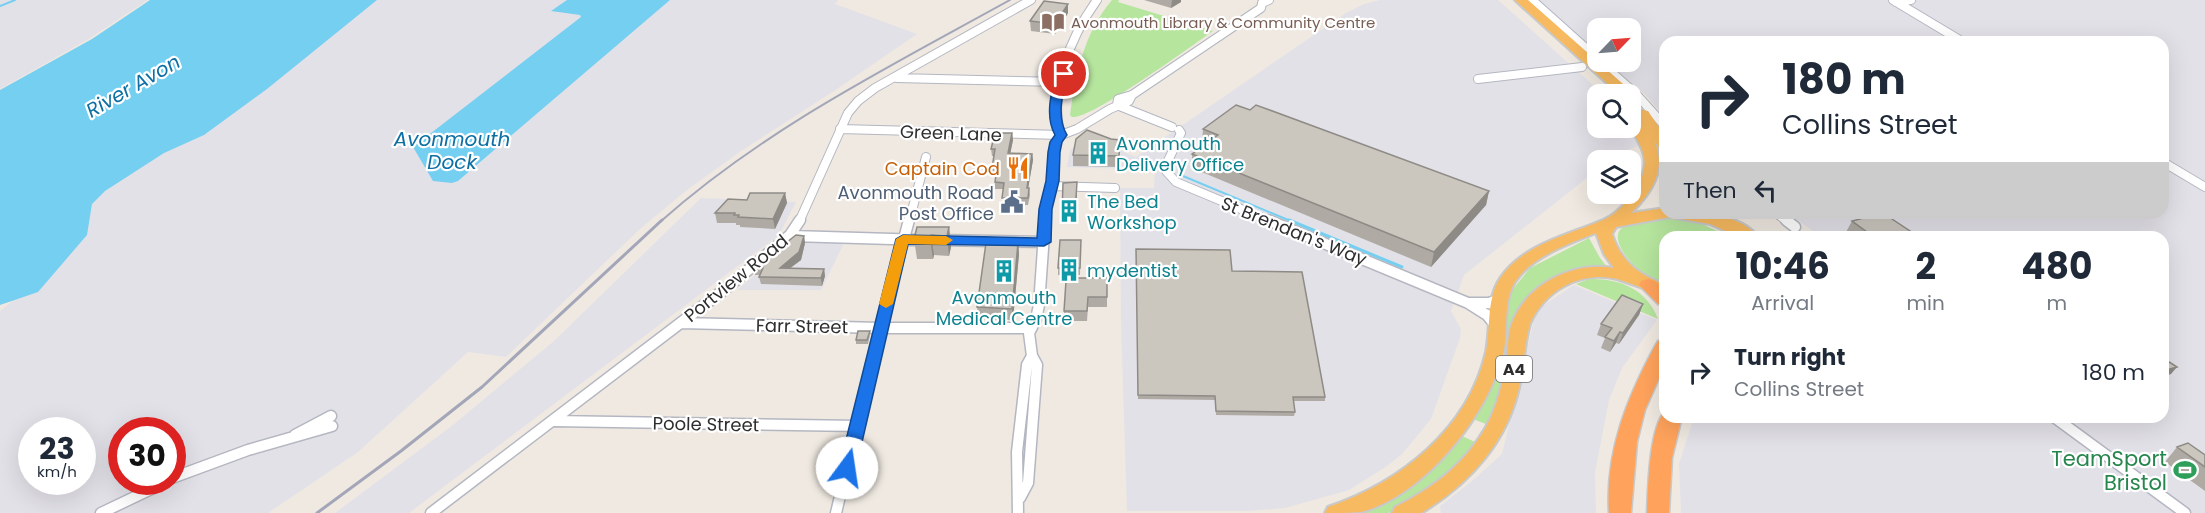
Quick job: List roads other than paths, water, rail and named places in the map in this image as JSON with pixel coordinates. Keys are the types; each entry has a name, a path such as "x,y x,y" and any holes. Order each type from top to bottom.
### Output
{"highway":[{"path":"1509,0 1601,84"},
{"path":"1521,0 1615,84"},
{"path":"1641,112 1659,136"},
{"name":"A4","path":"1335,513 1376,496 1403,480 1426,464 1443,447 1465,418 1479,394 1494,356 1501,299 1509,279 1528,261 1553,247 1613,221 1642,193 1650,181 1654,168 1653,152 1641,130"},
{"path":"1652,286 1625,270 1610,252 1604,234 1613,221 1659,214"},
{"path":"1710,219 1740,231"},
{"path":"1723,219 1741,231"},
{"name":"A4","path":"1402,513 1440,492 1461,475 1482,450 1503,409 1512,377 1521,322 1544,292 1565,279 1588,272 1612,273 1652,286"},
{"path":"1620,513 1622,462 1627,429 1639,393 1659,357"},
{"path":"1658,513 1661,458 1670,423"}],"street":[{"name":"Portview Road","path":"431,513 554,421 790,236 848,112 857,101 875,87 895,78 1031,0"},
{"path":"1061,135 1056,122 1060,82 1079,29 1090,7 1097,0"},
{"path":"1532,0 1587,49"},
{"path":"1894,1 1911,0"},
{"path":"1018,513 1020,498 1028,483 1037,365 1032,356 1029,338 1039,305 1046,209 1056,144 1061,135 1081,129 1118,105 1127,103 1131,100 1132,95 1261,8 1263,1"},
{"path":"1894,1 1953,36"},
{"path":"1478,79 1582,67"},
{"path":"1612,72 1659,119"},
{"path":"895,78 1060,82"},
{"name":"St Brendan's Way","path":"1118,105 1181,132 1167,163 1166,171 1176,182 1468,303 1487,315 1498,329"},
{"name":"Green Lane","path":"840,129 1061,135"},
{"path":"836,513 880,328 926,157"},
{"path":"2169,166 2205,187"},
{"path":"1051,186 1115,188"},
{"path":"1784,219 1795,227"},
{"path":"790,236 1044,242"},
{"name":"St Brendan's Way","path":"1468,303 1489,303 1501,299"},
{"name":"Farr Street","path":"681,323 880,328 1031,328"},
{"path":"186,473 248,450 304,436 332,421"},
{"name":"Poole Street","path":"554,421 858,426"},
{"path":"2062,423 2185,513"},
{"path":"101,513 139,495"}],"water":[{"name":"River Avon","path":"150,0 377,0 267,89 204,135 164,153 105,191 92,204 87,235 38,292 0,305 0,90 92,39"},
{"name":"Avonmouth Dock","path":"567,0 670,0 458,181 452,183 433,181 413,147 581,17 551,11"}],"waterway":[{"path":"0,6 15,0"},
{"path":"1183,176 1293,222"},
{"path":"1289,220 1402,267"}],"railway":[{"path":"660,222 742,158 829,101 1010,0"},
{"path":"317,513 482,387 662,220"}],"place":[{"name":"Avonmouth Library & Community Centre","path":"1053,22"},
{"name":"Avonmouth Delivery Office","path":"1098,153"},
{"name":"Captain Cod","path":"1018,168"},
{"name":"Avonmouth Road Post Office","path":"1012,202"},
{"name":"The Bed Workshop","path":"1069,211"},
{"name":"mydentist","path":"1069,270"},
{"name":"Avonmouth Medical Centre","path":"1004,271"},
{"name":"TeamSport Bristol","path":"2185,470"}]}
